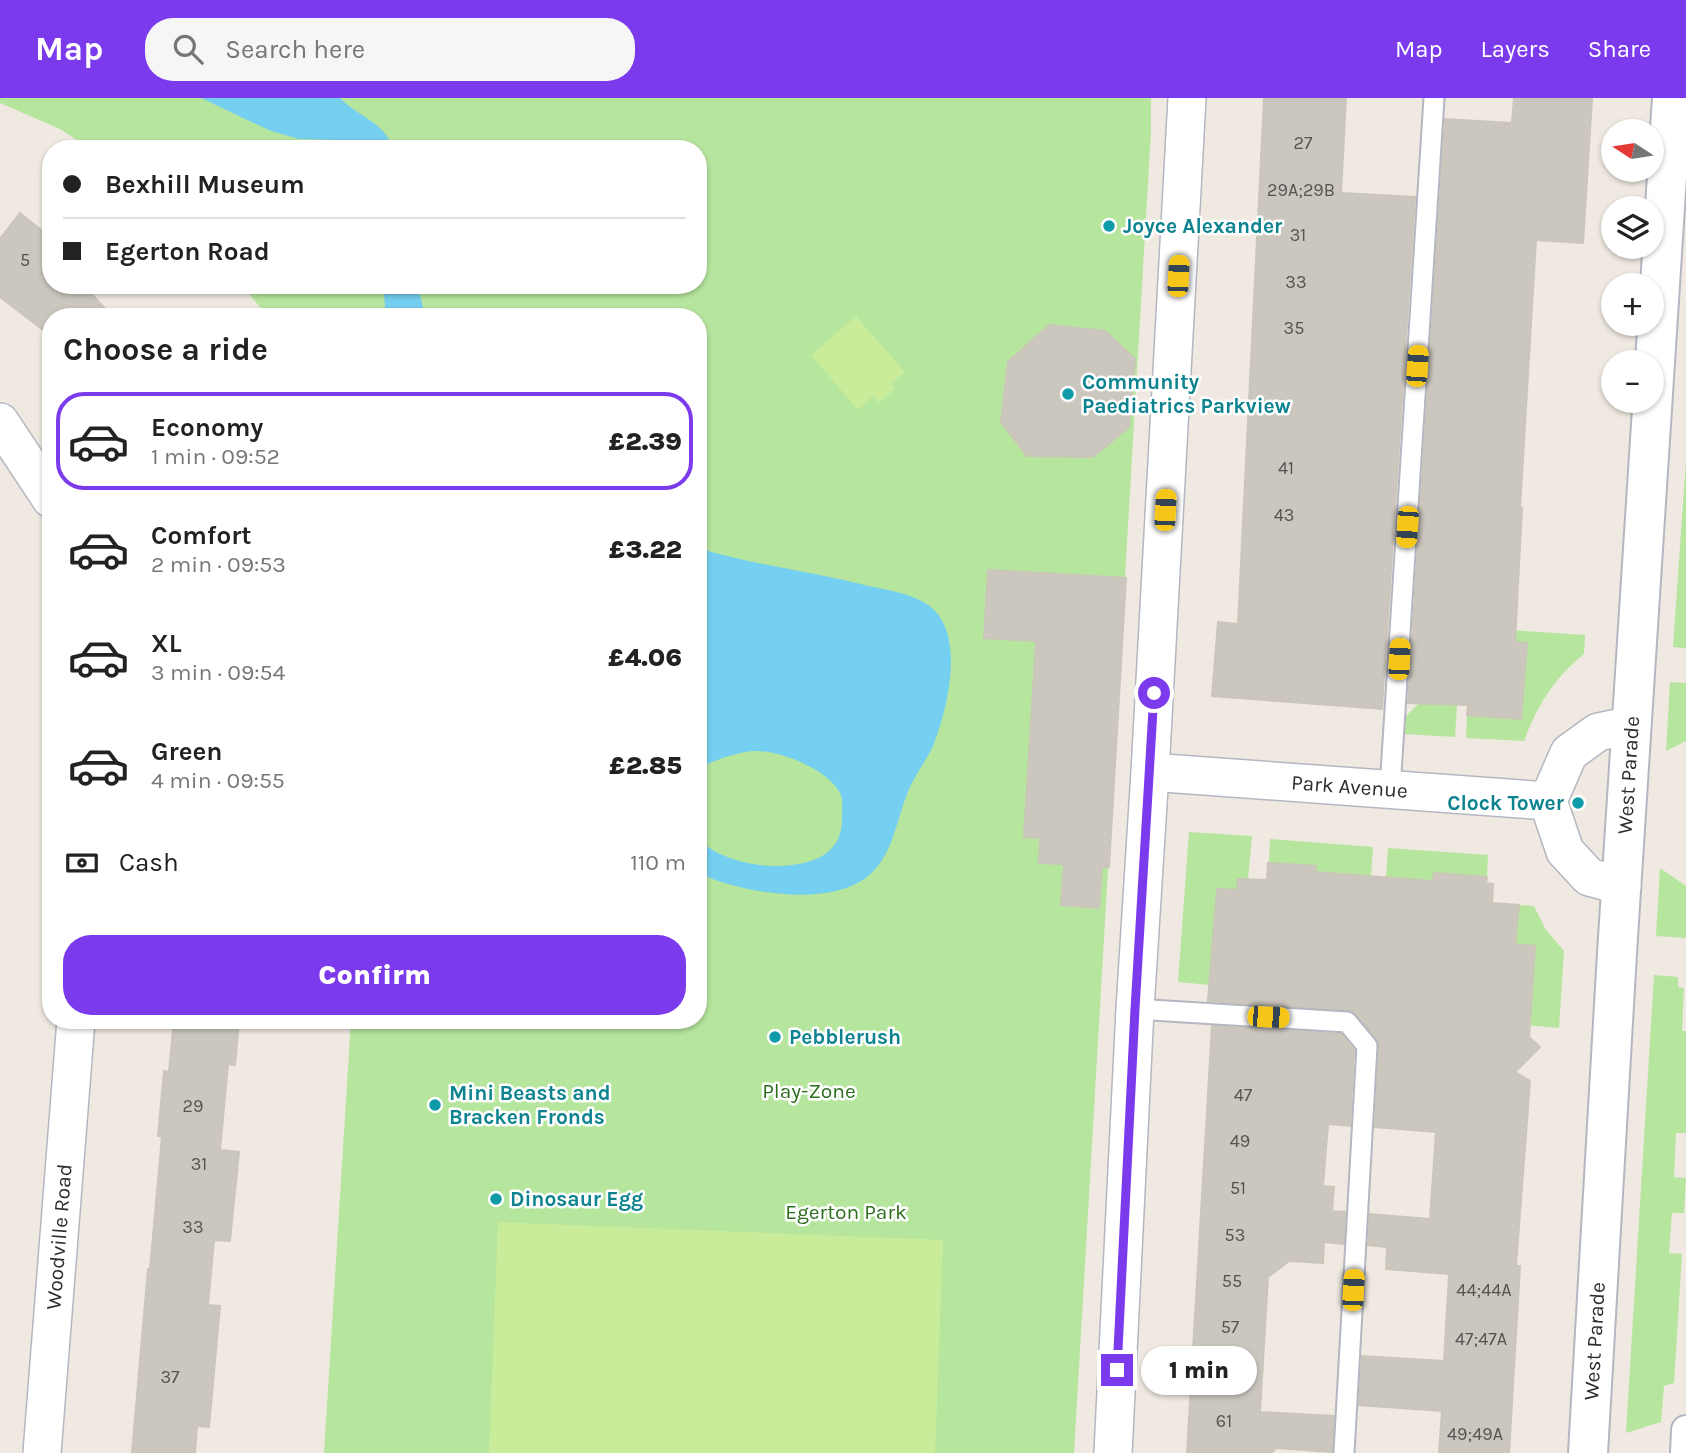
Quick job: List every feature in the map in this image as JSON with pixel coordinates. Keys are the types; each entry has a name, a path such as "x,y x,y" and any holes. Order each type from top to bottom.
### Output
{"main road":[{"name":"West Parade","path":"1588,1453 1672,98"}],"street":[{"path":"1113,1453 1135,1009 1187,98"},
{"path":"0,422 42,485"},
{"path":"1622,886 1589,877 1565,851 1548,801 1569,753 1598,732 1632,725"},
{"name":"Park Avenue","path":"1150,772 1548,801"},
{"name":"Woodville Road","path":"42,1453 75,1029"},
{"path":"1685,1453 1686,1430"}],"lane":[{"path":"1390,789 1434,98"},
{"path":"1135,1009 1347,1022 1367,1046 1343,1453"}],"green space":[{"name":"Egerton Park","path":"0,98 1151,98 1074,1453 324,1453 350,1029 707,1029 707,308 261,308 249,294 707,294 707,140 77,140 60,129 0,103"},
{"path":"856,316 905,372 891,384 895,389 879,403 873,396 858,410 811,355"},
{"path":"1686,460 1686,648 1673,647"},
{"path":"1511,630 1585,635 1584,654 1548,693 1524,741 1466,738 1467,715 1521,718 1527,643 1511,642"},
{"path":"1670,682 1686,683 1686,741 1666,751"},
{"path":"1419,703 1457,705 1455,737 1405,734 1406,716"},
{"path":"1189,832 1252,836 1248,879 1238,879 1237,890 1217,889 1210,985 1178,982"},
{"path":"1270,839 1373,847 1371,876 1315,872 1316,866 1269,863"},
{"path":"1388,848 1488,855 1487,877 1435,873 1433,881 1386,877"},
{"path":"1660,868 1686,886 1686,938 1656,936"},
{"path":"1519,905 1534,906 1546,930 1564,951 1559,1028 1526,1025 1535,946 1515,944"},
{"path":"1654,975 1678,977 1678,987 1684,988 1682,1031 1686,1031 1686,1133 1676,1133 1674,1177 1686,1178 1684,1213 1672,1213 1669,1253 1682,1254 1674,1383 1664,1386 1661,1422 1626,1433"},
{"path":"498,1222 943,1240 935,1453 489,1453"}],"water":[{"path":"201,98 340,98 378,126 389,140 299,139 271,131"},
{"path":"384,294 420,294 423,308 385,308"},
{"path":"707,550 905,594 925,603 938,615 946,631 950,649 951,670 944,712 933,746 909,790 887,851 867,877 850,887 807,895 760,891 707,876 707,846 721,855 752,864 784,866 820,857 837,842 841,830 841,795 826,777 815,769 790,758 764,752 747,752 707,765"}],"building":[{"path":"1264,98 1346,98 1341,193 1415,197 1382,709 1212,696 1218,622 1238,624"},
{"path":"1514,98 1592,98 1583,243 1536,240 1515,642 1527,643 1521,719 1467,715 1468,705 1408,703 1445,119 1512,123"},
{"path":"20,213 42,231 42,294 91,294 105,308 42,308 42,329 0,297 0,239"},
{"name":"Community Paediatrics Parkview","path":"1049,325 1105,331 1135,359 1129,427 1093,457 1027,456 1001,422 1008,362"},
{"path":"988,570 1126,578 1109,867 1102,867 1099,908 1061,905 1064,864 1039,863 1040,838 1024,837 1036,641 984,638"},
{"path":"1268,863 1316,866 1315,872 1433,881 1434,873 1487,877 1486,883 1493,884 1492,903 1519,905 1515,944 1535,946 1529,1037 1540,1047 1515,1072 1530,1081 1516,1266 1520,1266 1509,1453 1439,1453 1442,1411 1359,1405 1362,1356 1444,1361 1449,1274 1386,1269 1387,1247 1368,1245 1370,1214 1430,1219 1436,1132 1375,1127 1379,1046 1376,1038 1353,1011 1208,1001 1217,889 1237,890 1238,879 1267,880"},
{"path":"1212,1026 1341,1034 1354,1050 1350,1126 1328,1124 1323,1186 1334,1187 1332,1211 1345,1212 1344,1244 1324,1242 1323,1263 1289,1261 1268,1277 1260,1412 1334,1416 1332,1452 1276,1448 1271,1453 1187,1453"},
{"path":"173,1029 238,1029 235,1065 228,1064 220,1150 239,1152 230,1241 214,1240 208,1305 220,1306 209,1427 197,1426 195,1453 132,1453 162,1136 158,1136 164,1071 169,1072"}],"place":[{"name":"Joyce Alexander","path":"1109,226"},
{"name":"Community Paediatrics Parkview","path":"1068,394"},
{"name":"Clock Tower","path":"1578,803"},
{"name":"Pebblerush","path":"775,1037"},
{"name":"Mini Beasts and Bracken Fronds","path":"435,1105"},
{"name":"Dinosaur Egg","path":"496,1199"}],"route":[{"path":"1117,1370 1154,693"}],"park label":[{"name":"Play-Zone","path":"809,1091"}]}
